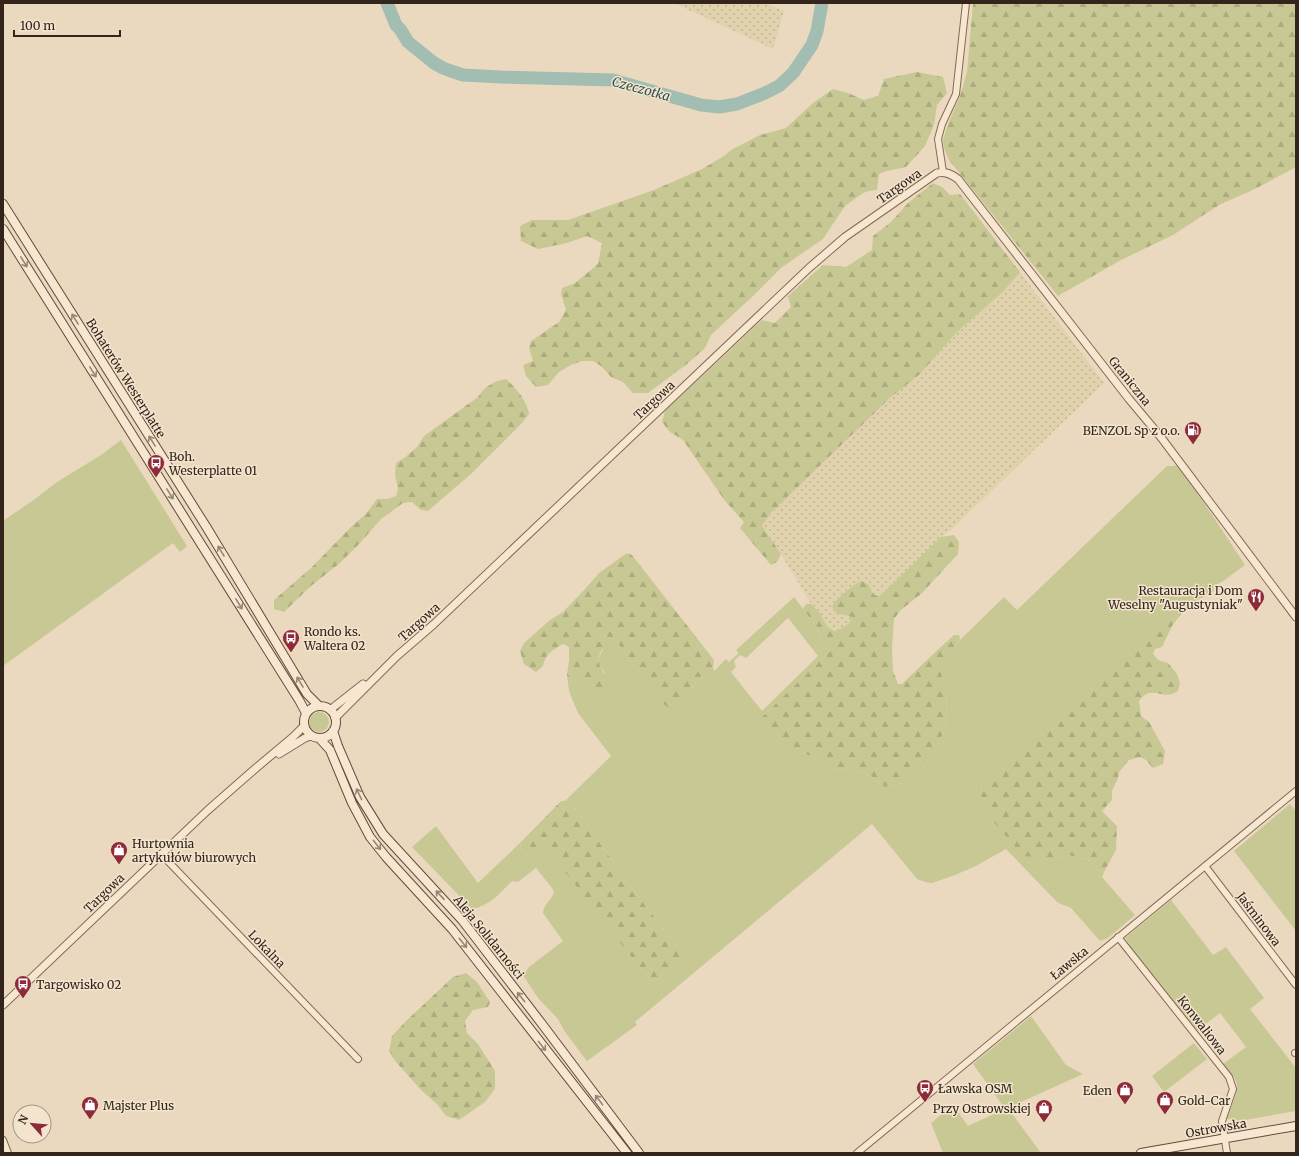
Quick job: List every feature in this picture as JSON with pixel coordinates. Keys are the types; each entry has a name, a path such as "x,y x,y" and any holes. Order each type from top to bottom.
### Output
{"main road":[{"name":"Bohaterów Westerplatte","path":"3,204 207,528 307,694 319,706"},
{"name":"Bohaterów Westerplatte","path":"3,229 306,713"},
{"path":"319,706 330,710 336,722 333,731 328,737 320,739 311,736 306,732 304,719 306,713 312,708 319,706"},
{"name":"Aleja Solidarności","path":"333,731 360,796 383,834 462,920 639,1153"},
{"name":"Aleja Solidarności","path":"320,739 330,750 352,803 370,836 386,857 452,929 627,1153"},
{"name":"Ostrowska","path":"1141,1153 1296,1126"}],"street":[{"path":"940,172 938,139 940,129 956,89 966,3"},
{"name":"Graniczna","path":"940,172 952,175 958,179 1129,399 1160,436 1296,617"},
{"name":"Targowa","path":"335,718 398,656 434,624 810,268 845,237 940,172"},
{"name":"Targowa","path":"330,710 398,656"},
{"name":"Targowa","path":"3,1005 161,854 304,726"},
{"name":"Targowa","path":"256,768 305,738 311,736"},
{"name":"Ławska","path":"857,1153 1296,791"},
{"name":"Lokalna","path":"161,854 358,1059"},
{"name":"Jaśminowa","path":"1205,866 1296,985"},
{"name":"Konwaliowa","path":"1118,937 1229,1077 1233,1090 1222,1121 1227,1153"},
{"path":"3,1140 8,1153"}],"shaded area":[{"path":"674,3 765,3 784,11 773,49"},
{"path":"1020,272 1104,383 880,596 874,595 868,584 850,587 838,598 832,606 845,616 852,617 845,627 835,631 826,625 820,613 811,604 762,526 771,513 891,397 920,374 956,333 1004,291"}],"green space":[{"path":"973,3 1296,3 1296,167 1257,188 1219,205 1173,235 1121,260 1058,296 949,160 944,148 943,140 960,96 967,72"},
{"path":"917,72 943,77 947,93 937,105 934,125 925,146 906,167 879,174 877,190 863,193 845,206 823,239 781,268 711,335 705,348 687,364 648,393 633,393 623,382 611,377 601,366 593,361 582,361 571,365 559,372 548,385 536,387 526,376 523,365 533,361 529,348 531,341 559,322 566,310 561,294 562,288 575,283 598,264 602,243 587,236 567,243 538,249 521,241 520,226 532,220 568,220 654,190 702,169 731,150 760,135 786,128 813,103 833,89 848,93 864,100 878,96 884,79"},
{"path":"933,183 942,187 950,195 960,194 1020,272 1004,291 956,333 920,374 891,397 771,513 762,526 781,554 777,562 771,565 740,528 744,522 725,501 683,440 670,432 662,422 665,411 762,320 775,323 791,307 788,296 823,265 846,267 872,250 873,236 891,222 908,203"},
{"path":"506,379 514,386 526,404 529,414 471,474 428,511 421,510 412,502 403,503 381,519 340,563 311,586 284,612 274,609 274,600 311,568 352,526 366,514 377,499 387,499 396,496 398,489 395,475 396,463 417,447 424,436 478,397 487,387 498,381"},
{"path":"121,440 187,546 180,552 173,543 3,666 3,521 57,482 101,455"},
{"path":"1167,466 1177,466 1197,492 1245,565 1222,582 1213,586 1203,584 982,784 980,799 993,821 1056,859 1069,855 1088,860 1099,871 1105,870 1102,877 1135,915 1108,938 1100,941 1071,908 1058,903 1006,849 976,866 955,875 932,883 925,882 917,879 872,824 635,1022 637,1025 587,1061 565,1032 558,1019 538,998 523,975 529,967 563,941 543,913 554,892 536,868 518,882 513,881 510,883 488,903 472,909 412,847 436,826 478,883 520,843 522,850 529,856 548,849 644,973 652,980 685,956 634,891 570,801 565,801 611,756 578,713 569,691 567,675 572,683 585,678 601,692 605,673 599,662 599,657 603,650 599,641 601,636 613,639 618,643 632,664 661,698 663,703 676,703 713,667 714,671 726,659 729,662 739,653 736,650 794,597 818,628 819,635 830,651 762,717 789,750 812,756 829,769 852,770 871,776 885,787 902,783 923,768 937,747 945,729 947,695 940,670 943,660 960,640 1004,597 1017,610","holes":["788,618 818,656 762,711 731,672 736,667 734,661 740,655 746,658"]},
{"path":"954,535 959,542 958,554 922,593 901,610 894,619 892,648 893,671 898,684 902,684 954,635 959,635 960,640 943,660 940,670 947,694 945,729 937,747 923,768 902,783 885,787 871,776 852,770 829,769 812,756 789,750 770,732 761,720 762,717 830,651 819,635 818,628 803,609 806,604 811,604 820,613 826,625 834,631 843,628 848,624 852,617 836,613 832,606 845,592 861,581 868,584 874,595 880,596 941,537"},
{"path":"627,553 632,555 714,660 713,667 676,703 668,708 632,664 618,643 608,637 601,636 599,641 603,645 603,648 598,660 610,683 607,691 601,692 585,678 572,683 567,675 569,647 563,644 553,650 546,658 543,666 536,672 524,664 520,651 524,643 550,620 563,612 599,573"},
{"path":"1203,584 1213,586 1214,591 1187,606 1172,626 1162,647 1155,649 1153,654 1158,660 1168,663 1177,674 1180,683 1178,691 1172,694 1167,695 1148,693 1139,701 1141,716 1149,722 1165,751 1163,764 1153,768 1146,760 1140,757 1129,760 1119,772 1112,791 1112,800 1102,811 1117,826 1116,850 1105,870 1099,871 1088,860 1069,855 1056,859 1023,856 993,821 980,799 982,784 1172,608"},
{"path":"319,712 326,715 329,722 326,729 319,732 312,729 309,722 312,715"},
{"path":"561,801 570,801 634,891 685,956 685,964 660,983 652,980 644,973 548,850 529,856 522,850 520,843"},
{"path":"1290,804 1296,811 1296,931 1234,851"},
{"path":"1171,900 1213,955 1226,947 1264,998 1250,1009 1296,1068 1296,1111 1234,1122 1226,1119 1236,1093 1237,1084 1223,1064 1246,1047 1220,1013 1194,1033 1126,946 1129,944 1125,938"},
{"path":"466,973 477,982 490,1002 488,1007 473,1010 465,1021 467,1033 478,1044 495,1071 495,1089 485,1102 459,1120 446,1116 437,1104 422,1091 396,1062 389,1051 392,1036 406,1021 453,977"},
{"path":"1031,1016 1066,1065 1083,1074 1008,1108 1041,1153 943,1153 931,1123 953,1105 968,1126 1005,1109 973,1064"},
{"path":"1194,1043 1207,1059 1164,1092 1152,1076"}],"waterway":[{"name":"Czeczotka","path":"387,3 396,25 408,42 434,63 463,75 613,80 701,105 719,107 737,104 765,93 779,86 793,73 812,45 817,31 822,3"}],"place":[{"name":"BENZOL Sp z o.o.","path":"1193,445"},
{"name":"Boh. Westerplatte 01","path":"156,478"},
{"name":"Restauracja i Dom Weselny \"Augustyniak\"","path":"1256,612"},
{"name":"Rondo ks. Waltera 02","path":"291,653"},
{"name":"Hurtownia artykułów biurowych","path":"119,865"},
{"name":"Targowisko 02","path":"23,999"},
{"name":"Ławska OSM","path":"925,1103"},
{"name":"Eden","path":"1125,1105"},
{"name":"Gold-Car","path":"1165,1115"},
{"name":"Majster Plus","path":"90,1120"},
{"name":"Przy Ostrowskiej","path":"1044,1123"}]}
